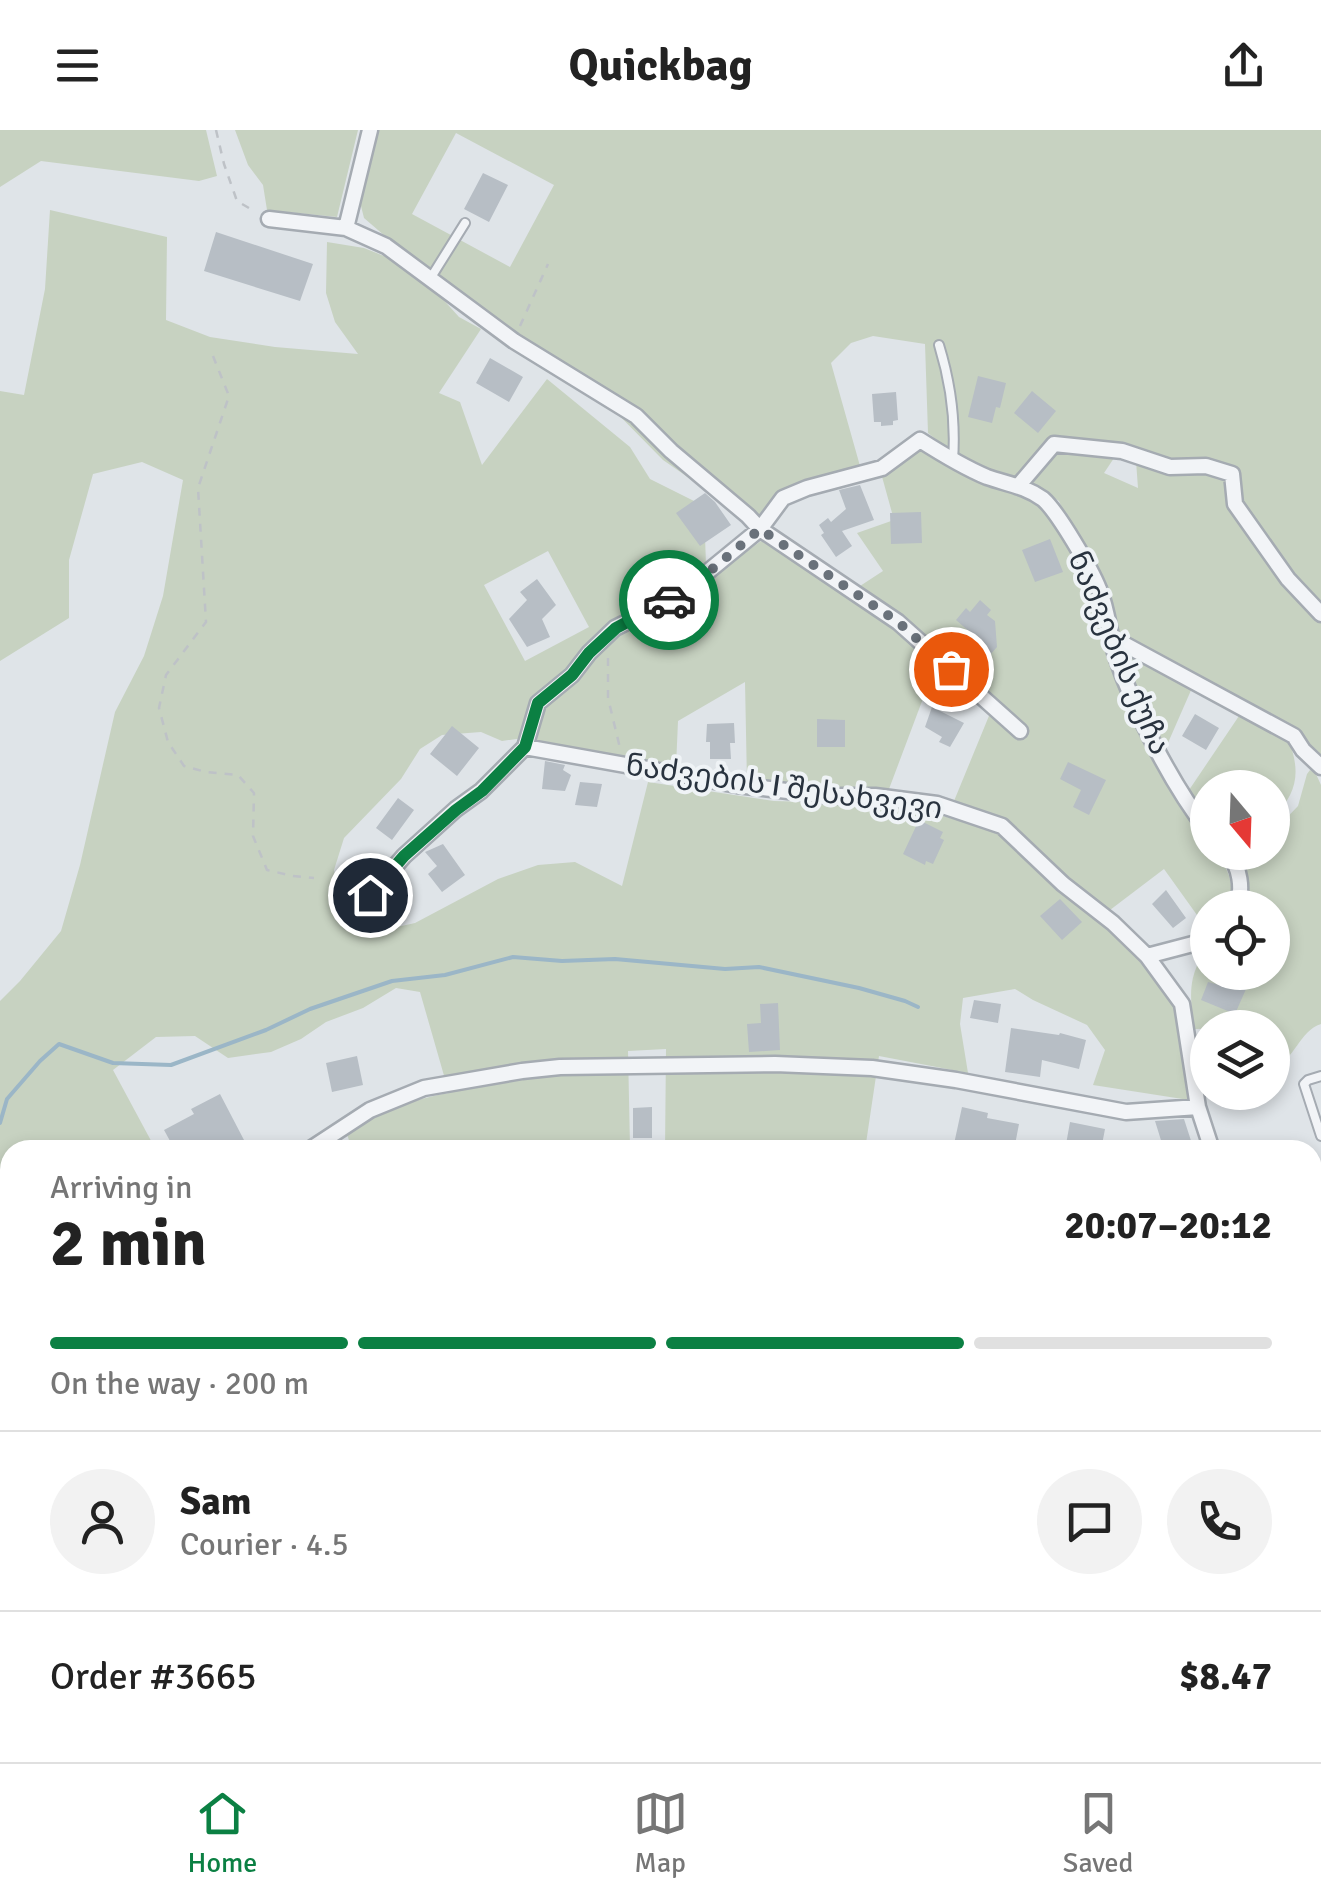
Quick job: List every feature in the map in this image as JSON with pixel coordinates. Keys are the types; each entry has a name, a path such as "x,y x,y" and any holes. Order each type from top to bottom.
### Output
{"street":[{"path":"346,228 370,130"},
{"path":"268,219 346,228 386,246 514,341 636,416 760,529 898,622 1020,732"},
{"name":"ნაძვების ქუჩა","path":"525,747 538,703 572,675 606,636 688,588 760,529 782,498 882,468 920,440 992,478 1020,485 1055,511 1100,590 1116,656 1139,715 1190,809"},
{"path":"1020,485 1054,444 1122,451 1170,467 1206,466 1232,474 1236,504 1288,580 1321,614"},
{"path":"1111,637 1294,736 1321,767"},
{"path":"370,895 404,856 482,791 525,747"},
{"name":"ნაძვების I შესახვევი","path":"525,747 738,785 937,804 1002,826 1147,956"},
{"path":"1190,945 1147,956 1182,1004 1190,1056"},
{"path":"325,1140 370,1110 424,1088 560,1067 775,1064 872,1068 1126,1112 1190,1108"},
{"path":"1199,1110 1209,1140"}],"lane":[{"path":"430,280 465,223"},
{"path":"939,345 956,428 953,460"},
{"path":"1321,1076 1304,1084 1321,1136"}],"path":[{"path":"216,130 238,200 268,219"},
{"path":"514,341 548,264"},
{"path":"214,356 229,396 198,488 206,622 166,675 158,708 168,742 184,766 238,775 254,793 252,836 266,870 314,878"},
{"path":"606,636 608,698 624,764"}],"green space":[{"path":"0,130 206,130 217,176 199,181 41,161 0,187"},
{"path":"235,130 358,130 337,217 267,210 263,185 248,165"},
{"path":"378,130 1321,130 1321,608 1293,580 1239,503 1235,472 1049,442 1020,479 962,460 928,433 925,344 873,336 851,343 831,363 860,466 776,493 763,521 750,520 663,460 604,400 393,243 364,218 360,202","holes":["456,133 554,185 510,267 412,214"]},
{"path":"50,210 167,237 166,320 210,337 358,354 335,322 326,293 327,242 364,248 422,276 459,317 481,329 439,393 460,402 482,465 547,379 630,447 650,479 704,506 706,565 686,585 625,615 567,674 532,701 523,738 502,741 481,732 442,735 420,749 401,779 344,838 334,870 344,912 370,933 415,923 498,879 538,865 575,862 622,886 648,782 774,801 885,804 936,814 998,832 1141,959 1177,1010 1189,1100 1093,1085 1105,1050 1087,1025 1015,989 963,998 960,1024 968,1073 879,1056 866,1140 665,1140 666,1049 628,1051 630,1140 349,1140 347,1134 384,1113 449,1093 420,992 396,988 271,1052 228,1058 195,1036 156,1037 113,1070 151,1140 0,1140 0,1001 61,931 115,712 144,656 163,596 183,480 142,462 93,474 69,560 69,618 0,661 0,391 24,395 45,289","holes":["548,551 589,627 525,661 484,585"]},
{"path":"920,447 958,471 1017,491 1043,506 1090,584 1119,687 1138,732 1190,818 1190,870 1226,870 1231,890 1190,890 1190,905 1164,869 1110,910 1068,881 1000,817 954,801 991,711 1019,737 1028,731 860,586 883,571 857,533 894,520 881,473"},
{"path":"1055,450 1116,455 1104,473 1138,488 1136,461 1168,472 1226,477 1229,507 1284,581 1321,621 1321,759 1309,755 1302,736 1289,727 1115,634 1101,573 1059,501 1031,483"},
{"path":"761,541 898,627 936,664 889,789 747,782 745,682 678,721 676,767 532,740 544,703 615,633 689,593"},
{"path":"1119,645 1192,688 1164,752 1145,713"},
{"path":"1241,713 1288,738 1296,771 1290,794 1290,770 1203,770"},
{"path":"1310,770 1316,774 1321,785 1321,1024 1307,1033 1290,1055 1290,1010 1192,1010 1192,990 1290,990 1290,890 1246,890 1246,870 1290,870 1290,814 1298,806"}],"building":[{"path":"483,173 508,185 489,222 464,209"},
{"path":"216,232 313,264 300,301 204,271"},
{"path":"490,358 523,377 509,402 476,383"},
{"path":"978,376 1006,383 992,423 968,417"},
{"path":"1032,391 1056,411 1038,433 1014,413"},
{"path":"896,392 898,420 893,425 881,426 881,422 874,422 872,394"},
{"path":"860,485 874,520 842,531 852,546 836,557 819,525 828,518 831,522 846,509 839,490"},
{"path":"705,493 731,525 700,546 676,513"},
{"path":"921,512 922,543 891,544 890,513"},
{"path":"1050,539 1063,572 1035,582 1022,550"},
{"path":"537,579 556,605 542,619 550,637 527,647 509,619 527,600 520,592"},
{"path":"980,600 991,610 987,615 995,621 997,647 989,656 964,641 971,633 956,620"},
{"path":"932,707 964,723 950,747 925,727"},
{"path":"1195,714 1219,728 1206,750 1182,736"},
{"path":"817,719 845,720 845,747 817,747"},
{"path":"734,723 731,759 710,759 707,724"},
{"path":"452,726 479,748 457,776 430,754"},
{"path":"545,761 565,765 563,770 571,775 565,791 542,789"},
{"path":"1068,762 1106,780 1089,815 1073,807 1081,790 1060,779"},
{"path":"580,782 602,784 597,807 575,805"},
{"path":"398,798 414,810 392,840 376,828"},
{"path":"919,820 943,832 940,838 944,840 933,864 926,861 925,865 903,854"},
{"path":"443,844 465,875 442,892 428,874 437,866 425,852"},
{"path":"1166,890 1186,918 1173,928 1152,904"},
{"path":"1060,899 1082,922 1062,940 1040,916"},
{"path":"1205,990 1246,990 1237,1010 1225,1010 1201,1000"},
{"path":"974,1000 1001,1004 998,1023 970,1018"},
{"path":"778,1003 780,1050 749,1052 747,1024 761,1023 760,1004"},
{"path":"1011,1028 1086,1040 1079,1069 1042,1060 1040,1077 1005,1072"},
{"path":"357,1056 363,1085 332,1092 326,1063"},
{"path":"220,1094 244,1140 170,1140 164,1130 194,1114 191,1109"},
{"path":"652,1107 652,1138 633,1138 633,1108"},
{"path":"962,1107 988,1113 987,1118 1019,1124 1016,1140 955,1140"},
{"path":"1184,1119 1191,1140 1161,1140 1155,1121"},
{"path":"1070,1122 1105,1129 1103,1140 1067,1140"}],"waterway":[{"path":"0,1123 7,1099 59,1044 113,1063 171,1065 392,981 445,975 513,957 562,961 615,959 725,969 759,967 859,988 918,1007"}],"way so far":[{"path":"669,600 760,529 898,622 951,669"}],"route":[{"path":"370,895 404,856 482,791 525,747 538,703 572,675 616,628 669,600"}]}
